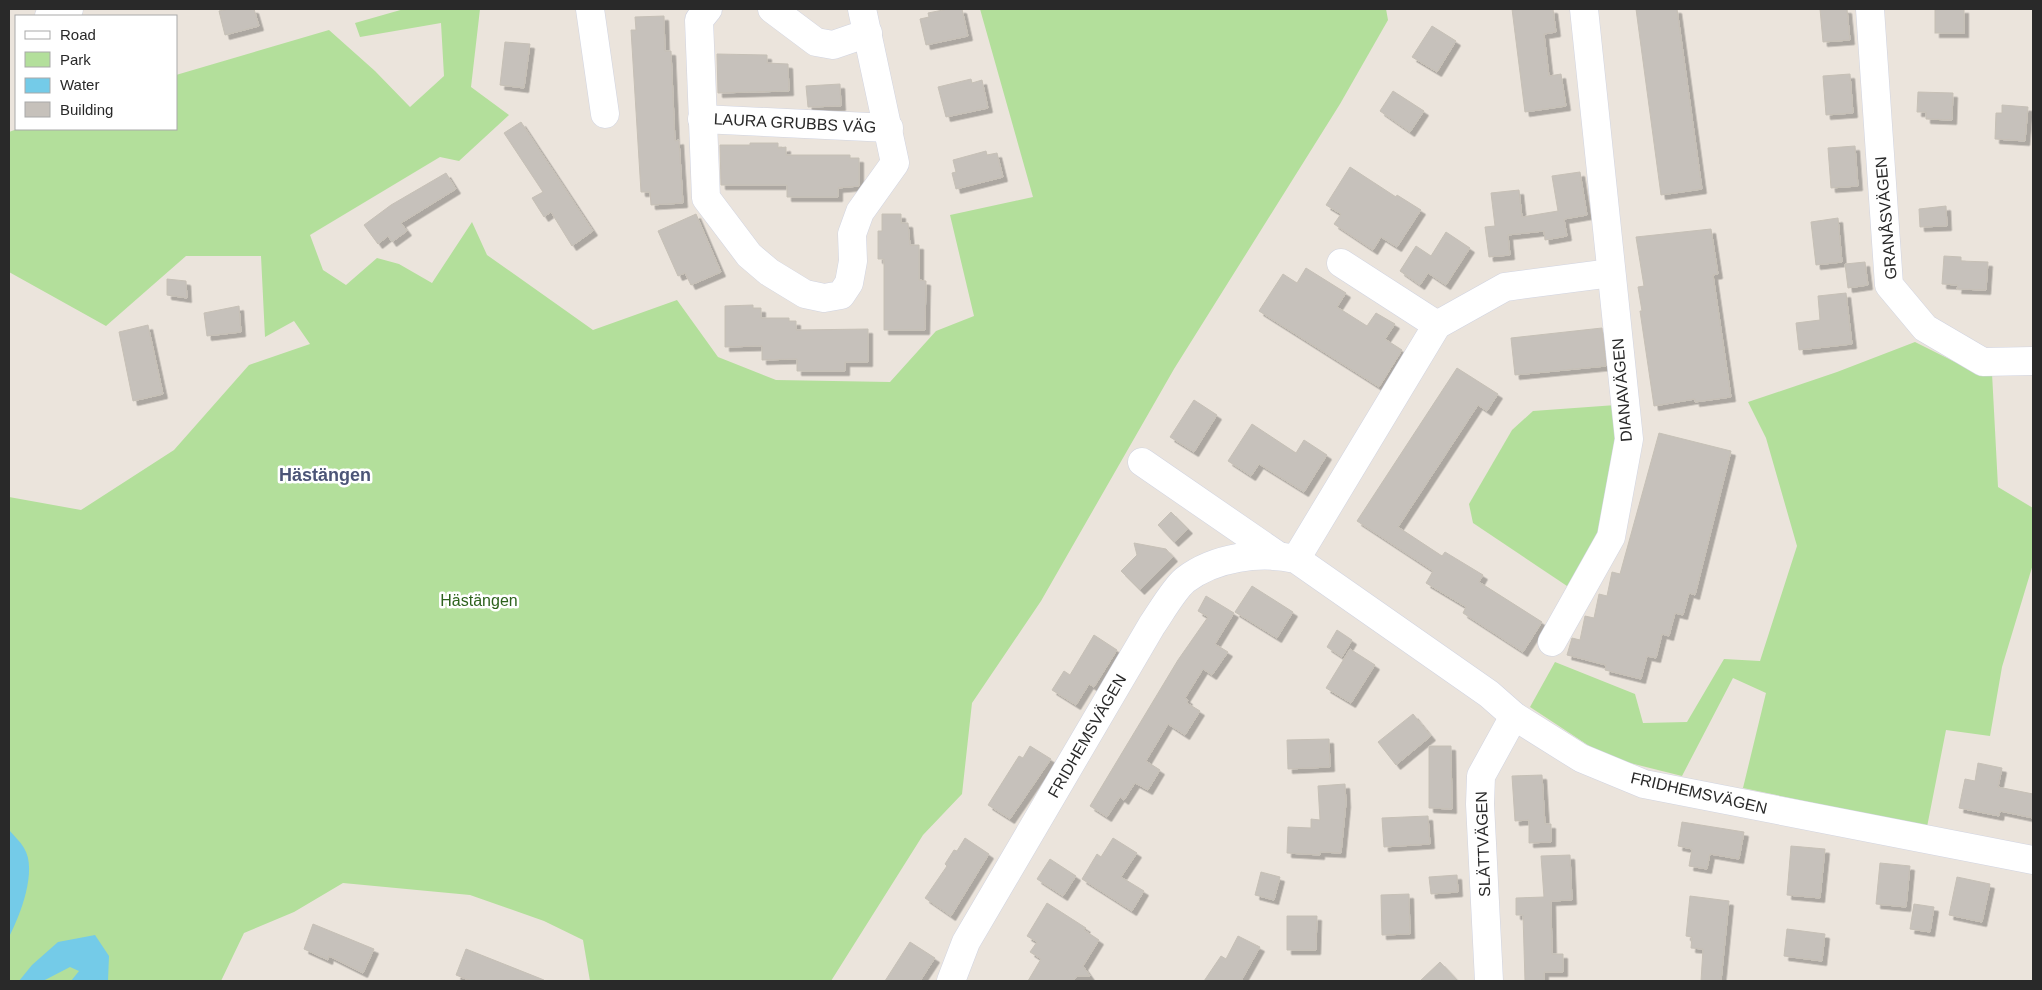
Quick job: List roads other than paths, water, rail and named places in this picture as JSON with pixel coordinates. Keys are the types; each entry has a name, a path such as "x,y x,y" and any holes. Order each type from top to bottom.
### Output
{"street":[{"path":"52,15 69,9"},
{"path":"590,9 606,114"},
{"name":"LAURA GRUBBS VÄG","path":"708,9 699,20 706,198 749,255 761,265 805,294 824,298 841,295 849,283 853,261 852,234 860,212 895,163 865,21 832,45 816,42 772,9"},
{"name":"DIANAVÄGEN","path":"1552,642 1611,538 1629,439 1584,9"},
{"name":"GRANÅSVÄGEN","path":"1870,9 1889,285 1925,328 1983,362 2033,361"},
{"name":"LAURA GRUBBS VÄG","path":"702,119 889,128"},
{"path":"1341,263 1437,325"},
{"path":"1287,557 1437,325 1505,287 1611,273"},
{"name":"FRIDHEMSVÄGEN","path":"1142,462 1287,557 1489,694 1514,716 1581,758 1644,784 2033,860"},
{"name":"FRIDHEMSVÄGEN","path":"950,981 966,942 1152,624 1184,581 1225,559 1287,557"},
{"name":"SLÄTTVÄGEN","path":"1489,981 1480,804 1481,776 1514,716"}],"water":[{"path":"9,830 24,848 28,857 29,868 26,893 9,937"},
{"path":"95,935 109,956 108,981 71,981 79,971 70,967 43,981 19,981 32,965 58,942"}],"district":[{"name":"Hästängen","path":"325,475"}]}
